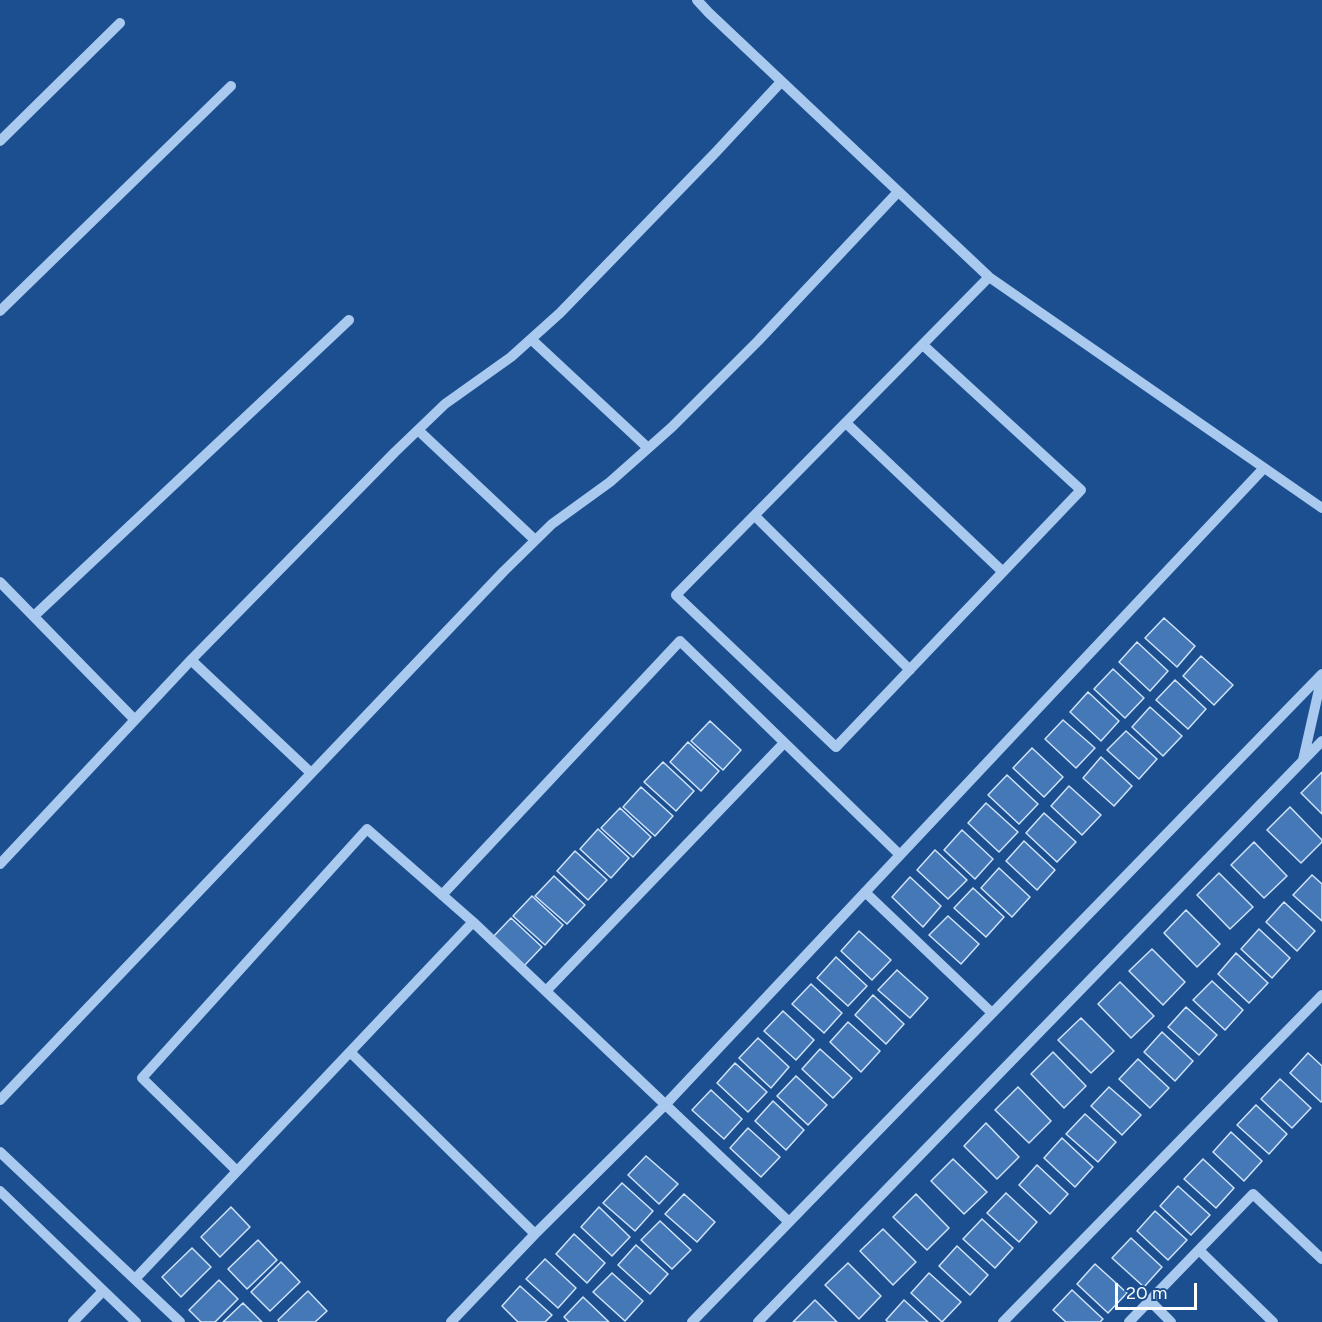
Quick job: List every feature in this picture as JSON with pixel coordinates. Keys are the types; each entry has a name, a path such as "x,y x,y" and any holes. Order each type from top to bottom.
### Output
{"street":[{"path":"697,0 989,277 1322,508"},
{"path":"0,141 120,23"},
{"path":"0,864 190,660 418,430 445,404 511,357 568,305 782,82"},
{"path":"0,311 231,86"},
{"path":"0,1100 504,571 552,524 610,482 672,427 758,341 898,192"},
{"path":"923,345 1080,490 836,747 676,596 989,277"},
{"path":"34,616 349,320"},
{"path":"531,339 648,448"},
{"path":"846,423 1003,572"},
{"path":"418,430 535,540"},
{"path":"451,1322 535,1234 665,1105 1264,468"},
{"path":"755,516 910,670"},
{"path":"0,582 135,720"},
{"path":"442,895 680,641 900,855"},
{"path":"190,660 311,773"},
{"path":"1303,761 1322,675"},
{"path":"692,1322 1322,675"},
{"path":"766,1319 1322,741"},
{"path":"546,991 784,743"},
{"path":"237,1171 142,1078 367,829 473,922 789,1222"},
{"path":"865,892 992,1013"},
{"path":"135,1280 473,922"},
{"path":"1003,1322 1322,995"},
{"path":"350,1052 535,1234"},
{"path":"0,1152 180,1322"},
{"path":"1129,1322 1253,1194 1322,1259"},
{"path":"2,1197 136,1322"},
{"path":"1198,1250 1273,1322"},
{"path":"73,1322 103,1291"},
{"path":"1149,1300 1171,1322"}],"building":[{"path":"1164,618 1195,646 1177,667 1145,638"},
{"path":"1137,642 1168,671 1150,691 1119,662"},
{"path":"1201,656 1233,685 1214,705 1183,676"},
{"path":"1113,669 1144,698 1125,718 1094,689"},
{"path":"1175,680 1206,709 1188,729 1156,700"},
{"path":"1088,692 1119,721 1101,741 1070,712"},
{"path":"1150,707 1182,736 1163,756 1132,727"},
{"path":"1063,720 1095,748 1076,768 1045,739"},
{"path":"710,721 741,750 723,770 691,741"},
{"path":"1126,731 1157,759 1139,779 1107,750"},
{"path":"688,742 719,771 701,791 670,762"},
{"path":"1032,748 1063,777 1044,797 1013,768"},
{"path":"1101,757 1132,786 1114,806 1083,778"},
{"path":"663,762 694,791 676,811 644,782"},
{"path":"1322,772 1322,814 1301,793"},
{"path":"1007,775 1038,804 1019,824 988,795"},
{"path":"1069,786 1101,815 1082,835 1051,806"},
{"path":"641,787 673,816 655,836 623,807"},
{"path":"986,803 1018,832 999,852 968,823"},
{"path":"1290,807 1322,840 1301,863 1267,830"},
{"path":"620,808 651,837 633,857 601,828"},
{"path":"1044,813 1076,842 1057,862 1026,833"},
{"path":"598,829 629,858 611,878 580,849"},
{"path":"962,830 993,859 975,879 944,850"},
{"path":"1024,841 1055,870 1037,890 1006,861"},
{"path":"1254,842 1287,876 1264,898 1231,865"},
{"path":"935,850 967,880 948,899 917,870"},
{"path":"575,851 607,880 588,900 557,871"},
{"path":"999,868 1030,897 1012,917 981,888"},
{"path":"1219,873 1253,907 1230,929 1197,895"},
{"path":"1312,875 1322,884 1322,921 1293,895"},
{"path":"554,876 585,905 567,924 535,896"},
{"path":"910,877 941,906 923,927 892,897"},
{"path":"973,888 1004,917 986,937 954,908"},
{"path":"532,896 563,925 545,945 513,916"},
{"path":"1284,902 1315,931 1297,951 1266,922"},
{"path":"1186,910 1220,944 1197,967 1164,933"},
{"path":"948,916 979,944 961,964 929,935"},
{"path":"511,918 542,947 523,967 492,938"},
{"path":"1259,929 1290,958 1272,978 1241,949"},
{"path":"859,931 891,960 872,980 841,951"},
{"path":"1152,949 1185,982 1163,1005 1129,971"},
{"path":"1236,953 1268,983 1249,1003 1218,974"},
{"path":"836,957 867,986 848,1006 817,978"},
{"path":"897,970 928,998 910,1018 878,990"},
{"path":"1212,981 1243,1010 1225,1030 1193,1000"},
{"path":"1120,982 1154,1016 1131,1038 1098,1004"},
{"path":"811,984 842,1013 824,1033 792,1004"},
{"path":"873,995 904,1024 886,1044 855,1015"},
{"path":"1186,1007 1217,1035 1199,1055 1168,1027"},
{"path":"783,1011 814,1040 796,1060 764,1031"},
{"path":"1081,1018 1114,1051 1091,1073 1058,1040"},
{"path":"848,1022 880,1051 861,1072 830,1042"},
{"path":"1162,1032 1193,1061 1175,1081 1144,1052"},
{"path":"758,1038 789,1067 771,1088 739,1058"},
{"path":"820,1049 852,1078 833,1098 802,1069"},
{"path":"1053,1052 1086,1086 1064,1108 1031,1074"},
{"path":"1308,1053 1322,1066 1321,1102 1290,1073"},
{"path":"1138,1059 1169,1088 1150,1108 1119,1079"},
{"path":"735,1063 767,1092 748,1112 717,1083"},
{"path":"796,1076 827,1105 808,1125 777,1096"},
{"path":"1280,1079 1311,1108 1292,1128 1261,1099"},
{"path":"1018,1087 1051,1121 1029,1143 995,1110"},
{"path":"1109,1087 1141,1115 1122,1135 1091,1106"},
{"path":"711,1090 742,1119 724,1139 692,1110"},
{"path":"773,1101 804,1130 786,1150 755,1121"},
{"path":"1256,1105 1287,1134 1269,1154 1237,1125"},
{"path":"1085,1114 1116,1142 1098,1162 1066,1134"},
{"path":"986,1123 1019,1157 997,1179 964,1146"},
{"path":"748,1128 780,1157 761,1177 730,1148"},
{"path":"1231,1132 1262,1161 1244,1181 1213,1152"},
{"path":"1062,1138 1093,1167 1075,1187 1044,1158"},
{"path":"646,1156 678,1184 659,1204 628,1175"},
{"path":"953,1159 987,1192 964,1214 931,1181"},
{"path":"1203,1159 1234,1188 1216,1208 1184,1179"},
{"path":"1037,1165 1068,1194 1050,1214 1019,1185"},
{"path":"622,1183 653,1211 635,1231 603,1203"},
{"path":"1178,1186 1210,1215 1191,1235 1160,1206"},
{"path":"1006,1193 1037,1222 1019,1242 987,1213"},
{"path":"684,1194 715,1222 697,1242 665,1214"},
{"path":"916,1194 949,1228 927,1250 893,1217"},
{"path":"231,1207 250,1227 220,1257 201,1237"},
{"path":"599,1207 630,1237 612,1256 581,1227"},
{"path":"1155,1211 1187,1240 1168,1260 1137,1231"},
{"path":"982,1219 1013,1248 995,1268 963,1239"},
{"path":"660,1221 691,1250 672,1269 641,1240"},
{"path":"883,1229 916,1262 893,1285 860,1251"},
{"path":"574,1234 605,1263 587,1283 556,1254"},
{"path":"1131,1238 1162,1267 1144,1287 1112,1258"},
{"path":"258,1240 277,1260 247,1289 228,1269"},
{"path":"636,1245 668,1274 650,1294 618,1265"},
{"path":"957,1246 988,1275 970,1295 939,1266"},
{"path":"192,1248 211,1267 181,1297 162,1277"},
{"path":"545,1259 576,1288 558,1308 526,1279"},
{"path":"281,1262 300,1282 270,1311 251,1292"},
{"path":"848,1263 881,1296 859,1319 825,1285"},
{"path":"1095,1264 1127,1293 1108,1313 1077,1284"},
{"path":"612,1273 643,1301 625,1321 593,1292"},
{"path":"929,1273 961,1302 942,1322 911,1293"},
{"path":"219,1280 238,1299 215,1322 201,1322 189,1310"},
{"path":"520,1286 552,1315 545,1322 518,1322 502,1306"},
{"path":"1072,1290 1103,1319 1100,1322 1066,1322 1053,1310"},
{"path":"308,1291 327,1311 315,1322 279,1322 278,1320"},
{"path":"583,1297 609,1322 569,1322 564,1317"},
{"path":"815,1300 837,1322 793,1322"},
{"path":"904,1300 928,1322 888,1322 886,1320"},
{"path":"243,1303 262,1322 223,1322"}]}
